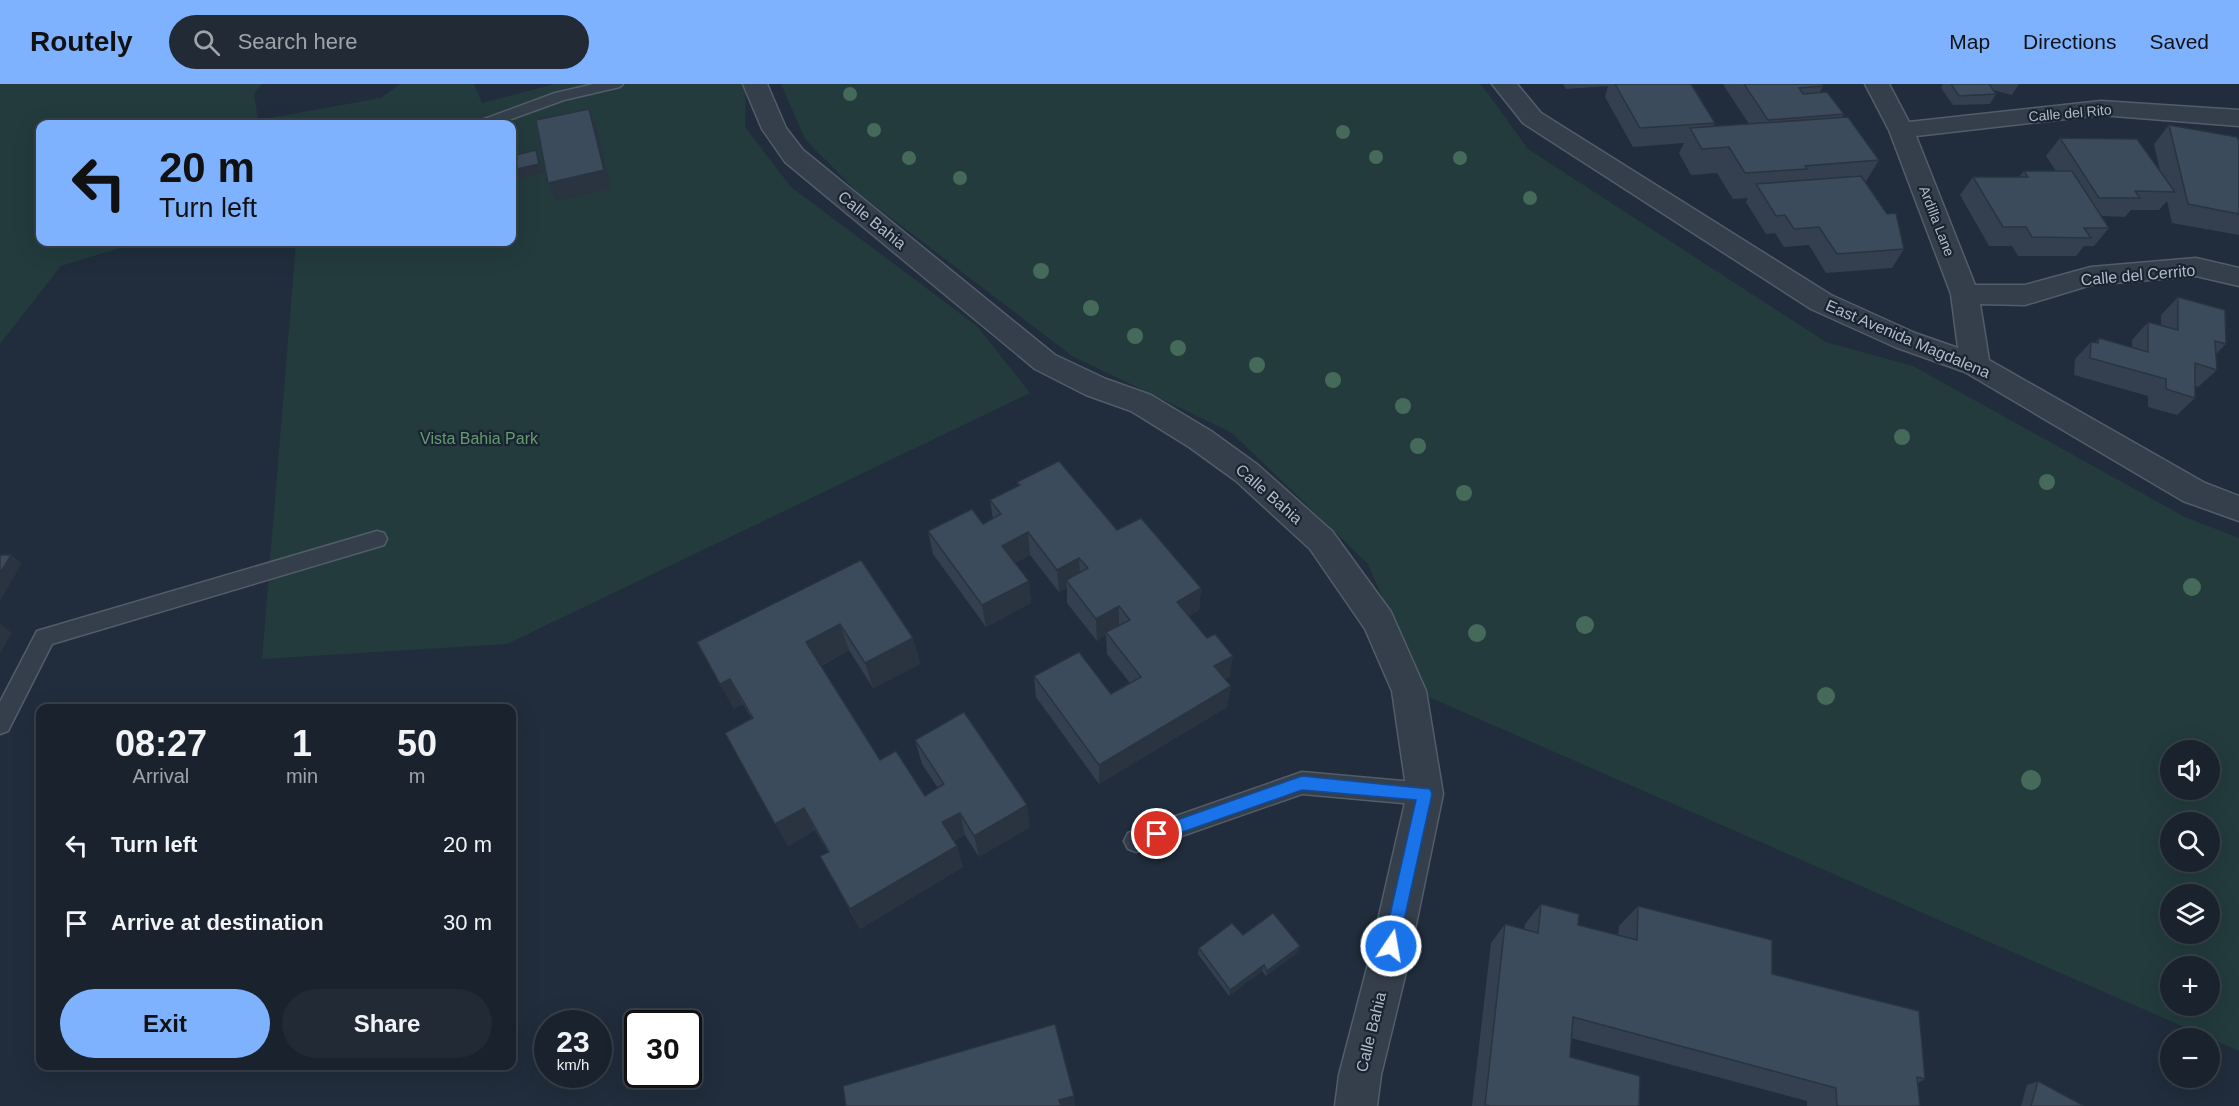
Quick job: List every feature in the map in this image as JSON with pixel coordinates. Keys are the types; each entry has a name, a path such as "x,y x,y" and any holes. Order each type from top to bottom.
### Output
{"street":[{"name":"Calle Bahia","path":"755,84 774,129 794,156 1045,362 1096,387 1141,403 1200,439 1248,473 1321,540 1379,622 1409,691 1425,794 1360,1075 1356,1106"},
{"name":"East Avenida Magdalena","path":"1504,84 1532,118 1821,302 1905,340 1975,365 2194,492 2239,509"},
{"name":"Ardilla Lane","path":"1877,84 1901,130 1965,294 1975,365"},
{"name":"Calle del Rito","path":"1901,130 2101,108 2239,118"},
{"name":"Calle del Cerrito","path":"1965,294 2025,295 2091,276 2196,267 2239,277"}],"lane":[{"path":"496,120 560,96 615,84"},
{"path":"0,724 45,637 377,538"},
{"path":"1136,841 1302,783 1425,794"}],"green space":[{"name":"Vista Bahia Park","path":"0,84 262,84 254,93 258,120 36,120 36,246 127,246 61,266 0,344"},
{"name":"Vista Bahia Park","path":"400,84 474,84 482,103 555,84 746,84 745,127 791,187 977,326 1030,393 507,644 262,659 296,246 516,246 516,120 258,120 381,98"},
{"path":"781,84 1481,84 1528,149 1826,342 1913,366 2185,517 2239,538 2239,1051 2220,1043 2220,1028 2186,1028 1424,695 1368,564 1232,433 1072,356 857,192 805,139"}],"building":[{"path":"1615,84 1691,84 1715,123 1640,128"},
{"path":"1744,84 1822,84 1823,86 1799,88 1803,94 1827,92 1844,114 1768,120"},
{"path":"1951,84 1989,84 1996,94 1959,96"},
{"path":"589,109 604,170 548,183 536,120"},
{"path":"1848,117 1879,160 1805,166 1807,169 1745,173 1729,147 1702,149 1690,128"},
{"path":"2169,125 2237,137 2239,141 2239,214 2188,204"},
{"path":"2060,138 2137,139 2175,192 2135,191 2140,198 2099,198"},
{"path":"536,150 539,164 516,169 516,155"},
{"path":"2024,171 2072,171 2109,228 2084,228 2091,238 2032,237 2026,227 2003,227 1973,177 2028,177"},
{"path":"1861,176 1887,214 1896,213 1904,249 1837,254 1819,227 1794,229 1785,215 1776,216 1756,184"},
{"path":"2178,297 2225,310 2226,344 2215,341 2217,370 2195,363 2195,398 2166,389 2166,379 2090,358 2091,342 2098,343 2099,338 2148,352 2148,322 2178,330"},
{"path":"1059,461 1117,530 1141,518 1201,588 1177,602 1207,638 1215,634 1233,656 1214,666 1231,686 1099,765 1034,676 1079,652 1111,694 1141,677 1106,632 1130,620 1119,606 1096,619 1066,580 1088,568 1079,558 1057,570 1028,532 1002,546 1029,581 982,605 928,531 972,509 983,524 1001,514 990,500 1020,485 1017,482"},
{"path":"0,555 11,555 0,573"},
{"path":"861,560 913,638 865,663 840,624 806,642 880,760 896,751 925,796 944,784 915,740 964,712 1027,805 974,836 960,813 942,822 957,846 850,909 820,856 829,852 804,808 775,824 725,733 753,718 730,679 720,684 697,642"},
{"path":"1541,904 1579,914 1578,925 1637,940 1638,906 1772,940 1772,974 1919,1011 1925,1079 1917,1077 1920,1106 1837,1106 1836,1088 1573,1017 1570,1057 1640,1076 1639,1106 1485,1105 1505,924 1538,933"},
{"path":"1273,913 1300,946 1267,971 1264,965 1230,990 1199,948 1232,923 1243,935"},
{"path":"1055,1024 1074,1096 1059,1100 1061,1106 846,1106 843,1086"},
{"path":"2038,1081 2084,1106 2031,1106"}],"route":[{"path":"1157,834 1302,783 1425,794 1391,946"}]}
